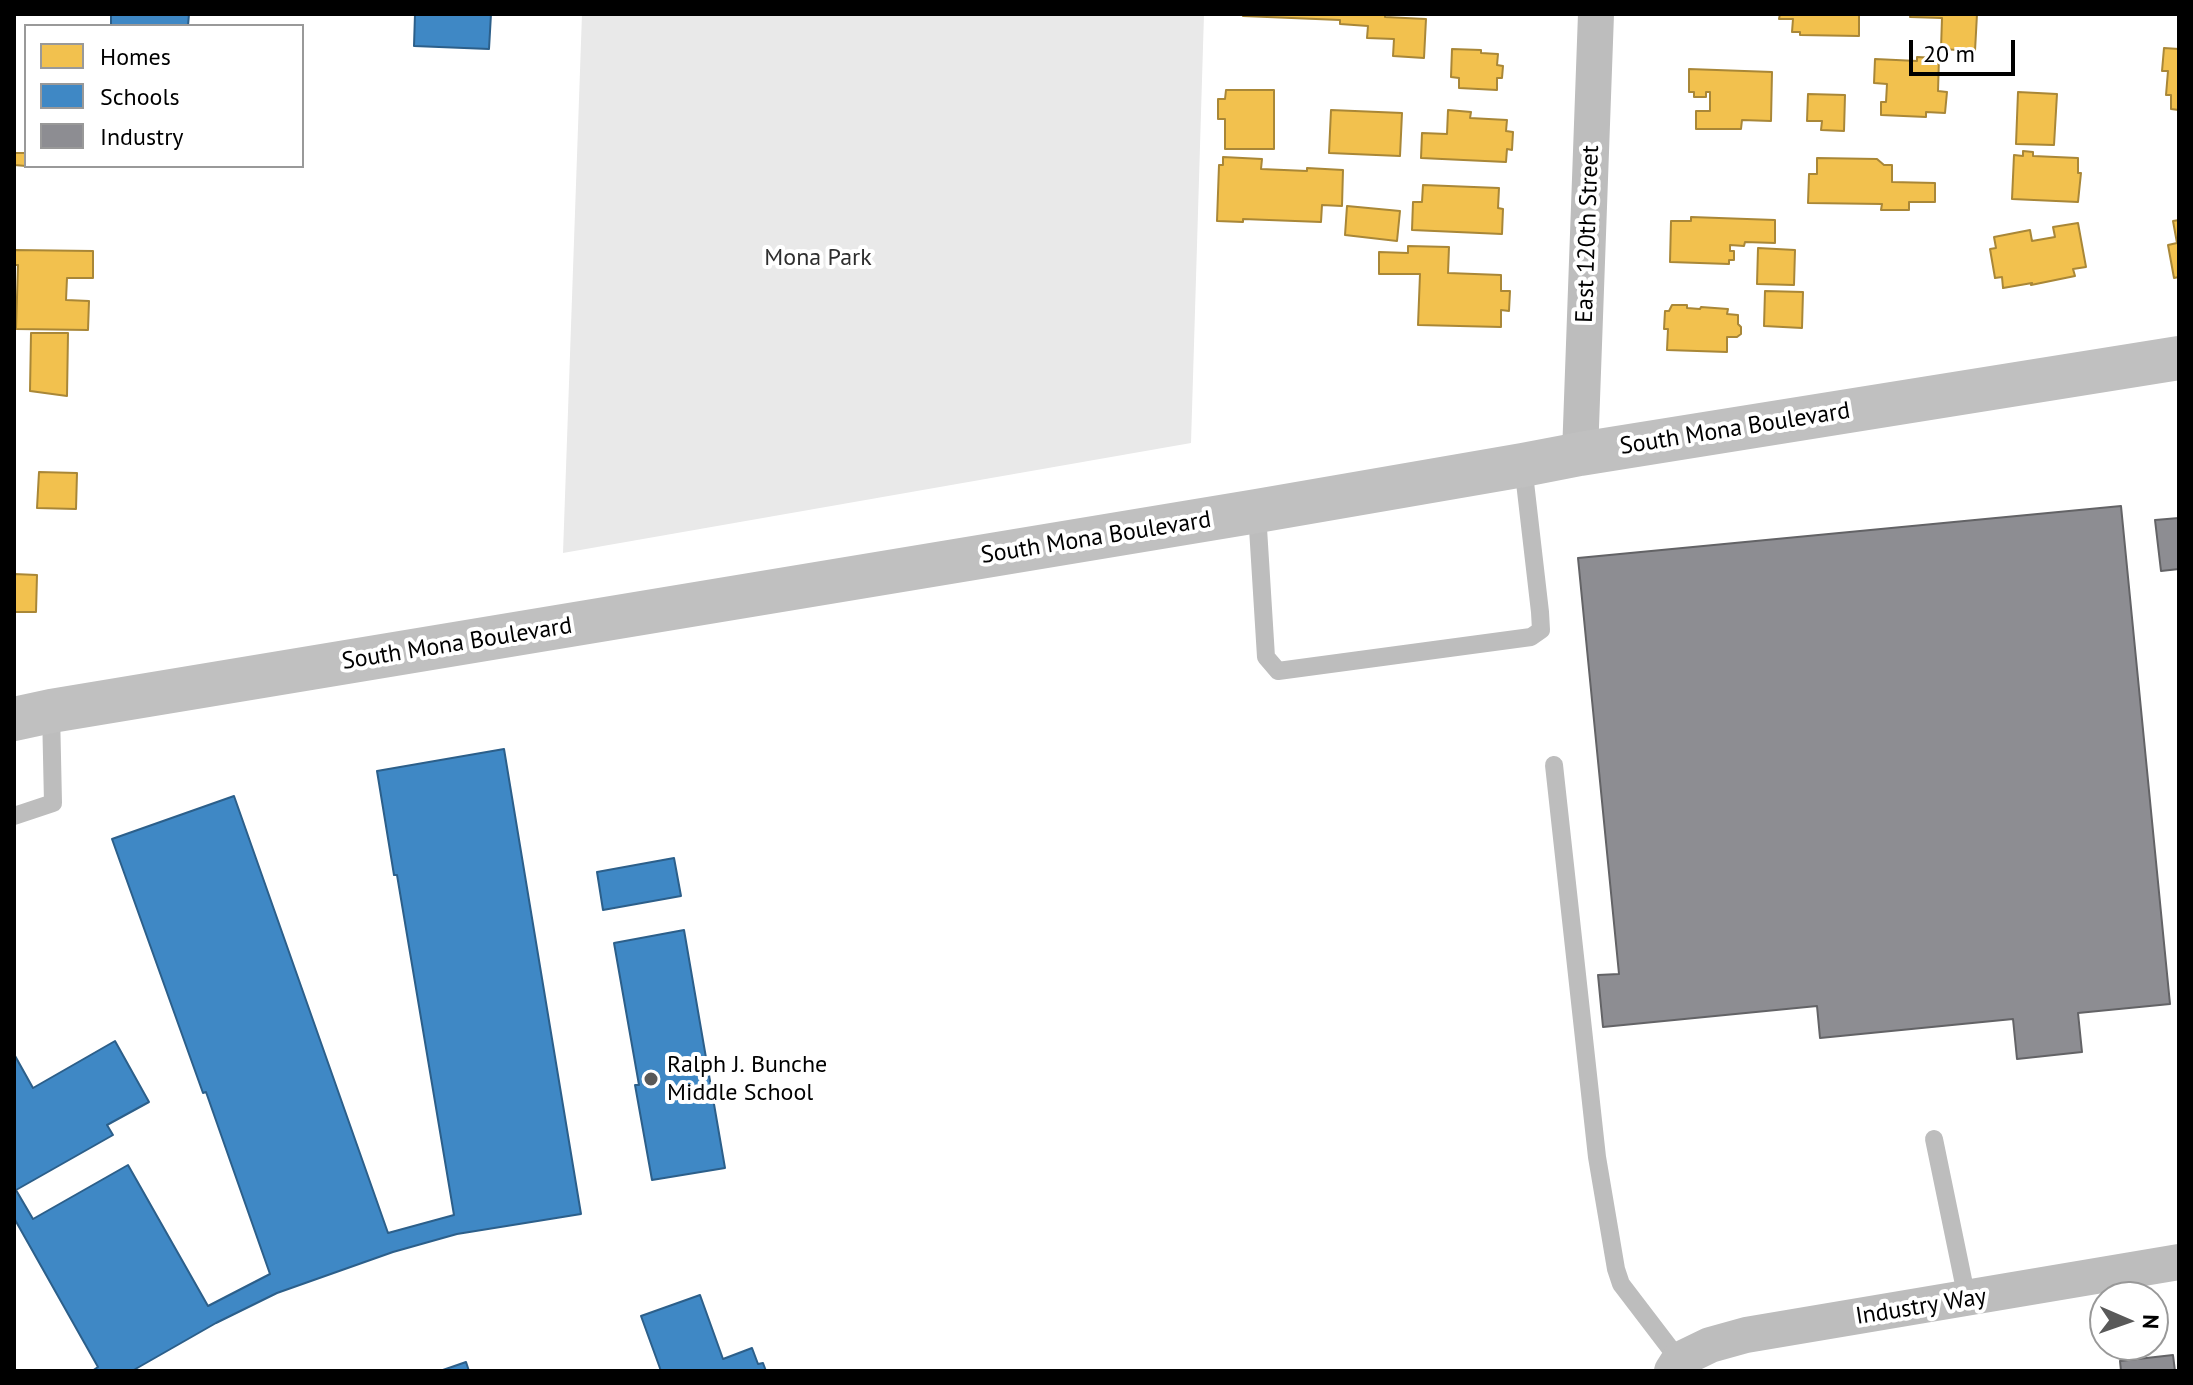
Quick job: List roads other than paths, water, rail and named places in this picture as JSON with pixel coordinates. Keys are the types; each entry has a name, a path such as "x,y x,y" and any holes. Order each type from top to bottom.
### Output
{"street":[{"name":"East 120th Street","path":"1580,454 1596,14"},
{"name":"South Mona Boulevard","path":"32,715 1257,511 1580,454 2179,358"},
{"name":"Industry Way","path":"1676,1366 1710,1345 1746,1335 2179,1262"}],"lane":[{"path":"1257,511 1266,657 1278,671 1531,637 1541,630 1523,465"},
{"path":"14,816 53,803 32,715"},
{"path":"1554,765 1597,1157 1616,1269 1621,1284 1676,1366"},
{"path":"1934,1139 1967,1299"}],"place":[{"name":"Ralph J. Bunche Middle School","path":"651,1079"}],"park label":[{"name":"Mona Park","path":"818,258"}]}
